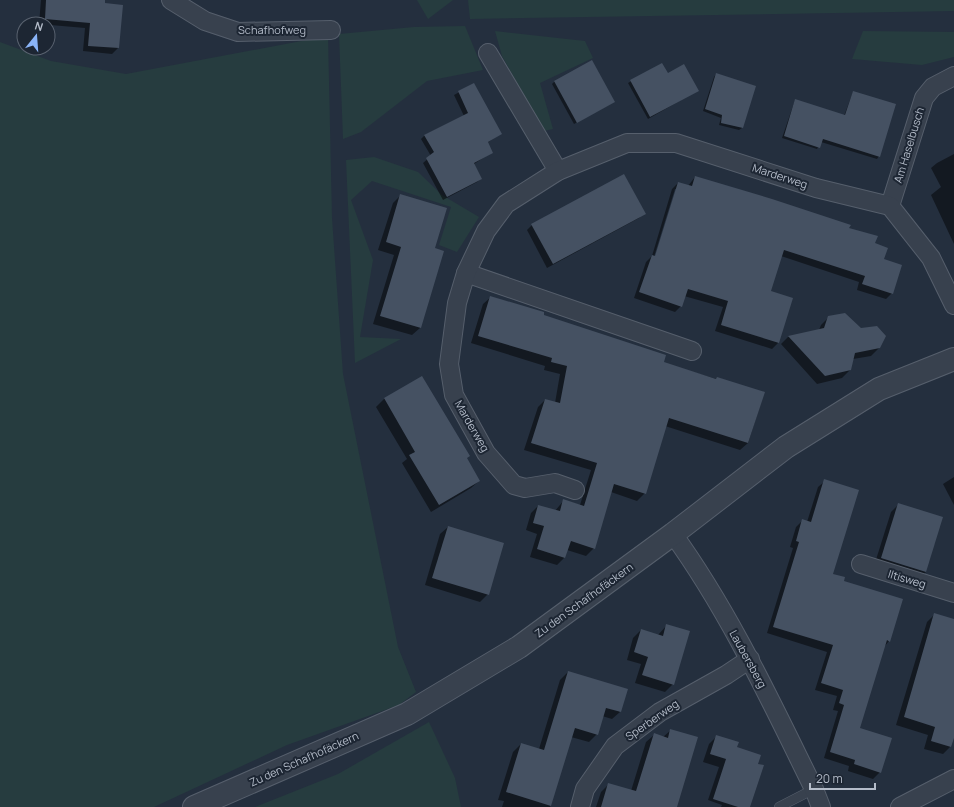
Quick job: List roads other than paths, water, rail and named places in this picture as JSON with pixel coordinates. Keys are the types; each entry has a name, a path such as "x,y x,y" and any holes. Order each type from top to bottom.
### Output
{"street":[{"name":"Schafhofweg","path":"171,0 205,21 238,32 331,30"},
{"path":"488,53 558,171"},
{"name":"Am Haselbusch","path":"890,206 924,98 932,87 954,76"},
{"name":"Marderweg","path":"575,490 554,483 525,488 514,485 486,453 454,395 449,364 457,303 466,273 486,232 506,204 558,171 628,143 676,143 816,188 890,206"},
{"path":"890,206 931,258 954,305"},
{"path":"466,273 692,351"},
{"name":"Zu den Schafhofäckern","path":"194,807 407,714 519,647 799,439 879,389 954,359"},
{"name":"Laubersberg","path":"673,534 695,566 750,660 814,789 820,807"},
{"name":"Iltisweg","path":"861,564 954,593"},
{"name":"Sperberweg","path":"580,807 585,789 615,746 660,712 750,660"},
{"path":"900,807 954,779"}],"lane":[{"path":"779,807 814,789"}]}
